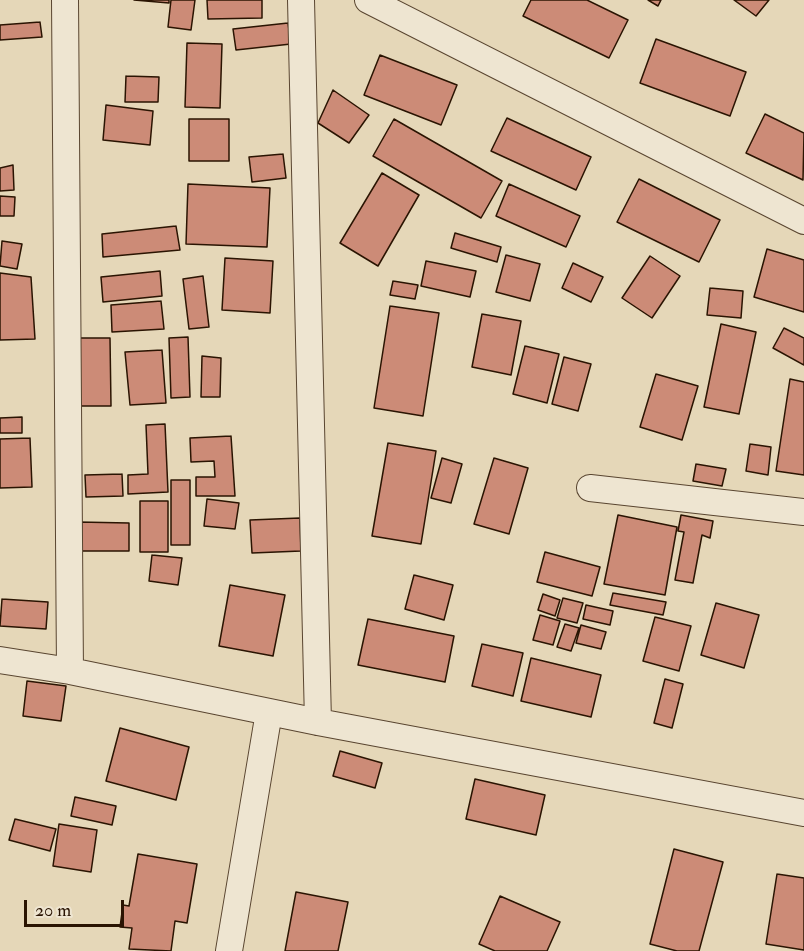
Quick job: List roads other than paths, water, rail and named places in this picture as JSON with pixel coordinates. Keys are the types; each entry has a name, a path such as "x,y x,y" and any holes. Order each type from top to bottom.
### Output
{"street":[{"path":"65,0 70,671"},
{"path":"301,0 318,722"},
{"path":"368,0 804,221"},
{"path":"590,488 804,512"},
{"path":"0,660 70,671 318,722 803,809"},
{"path":"229,951 269,712"}]}
